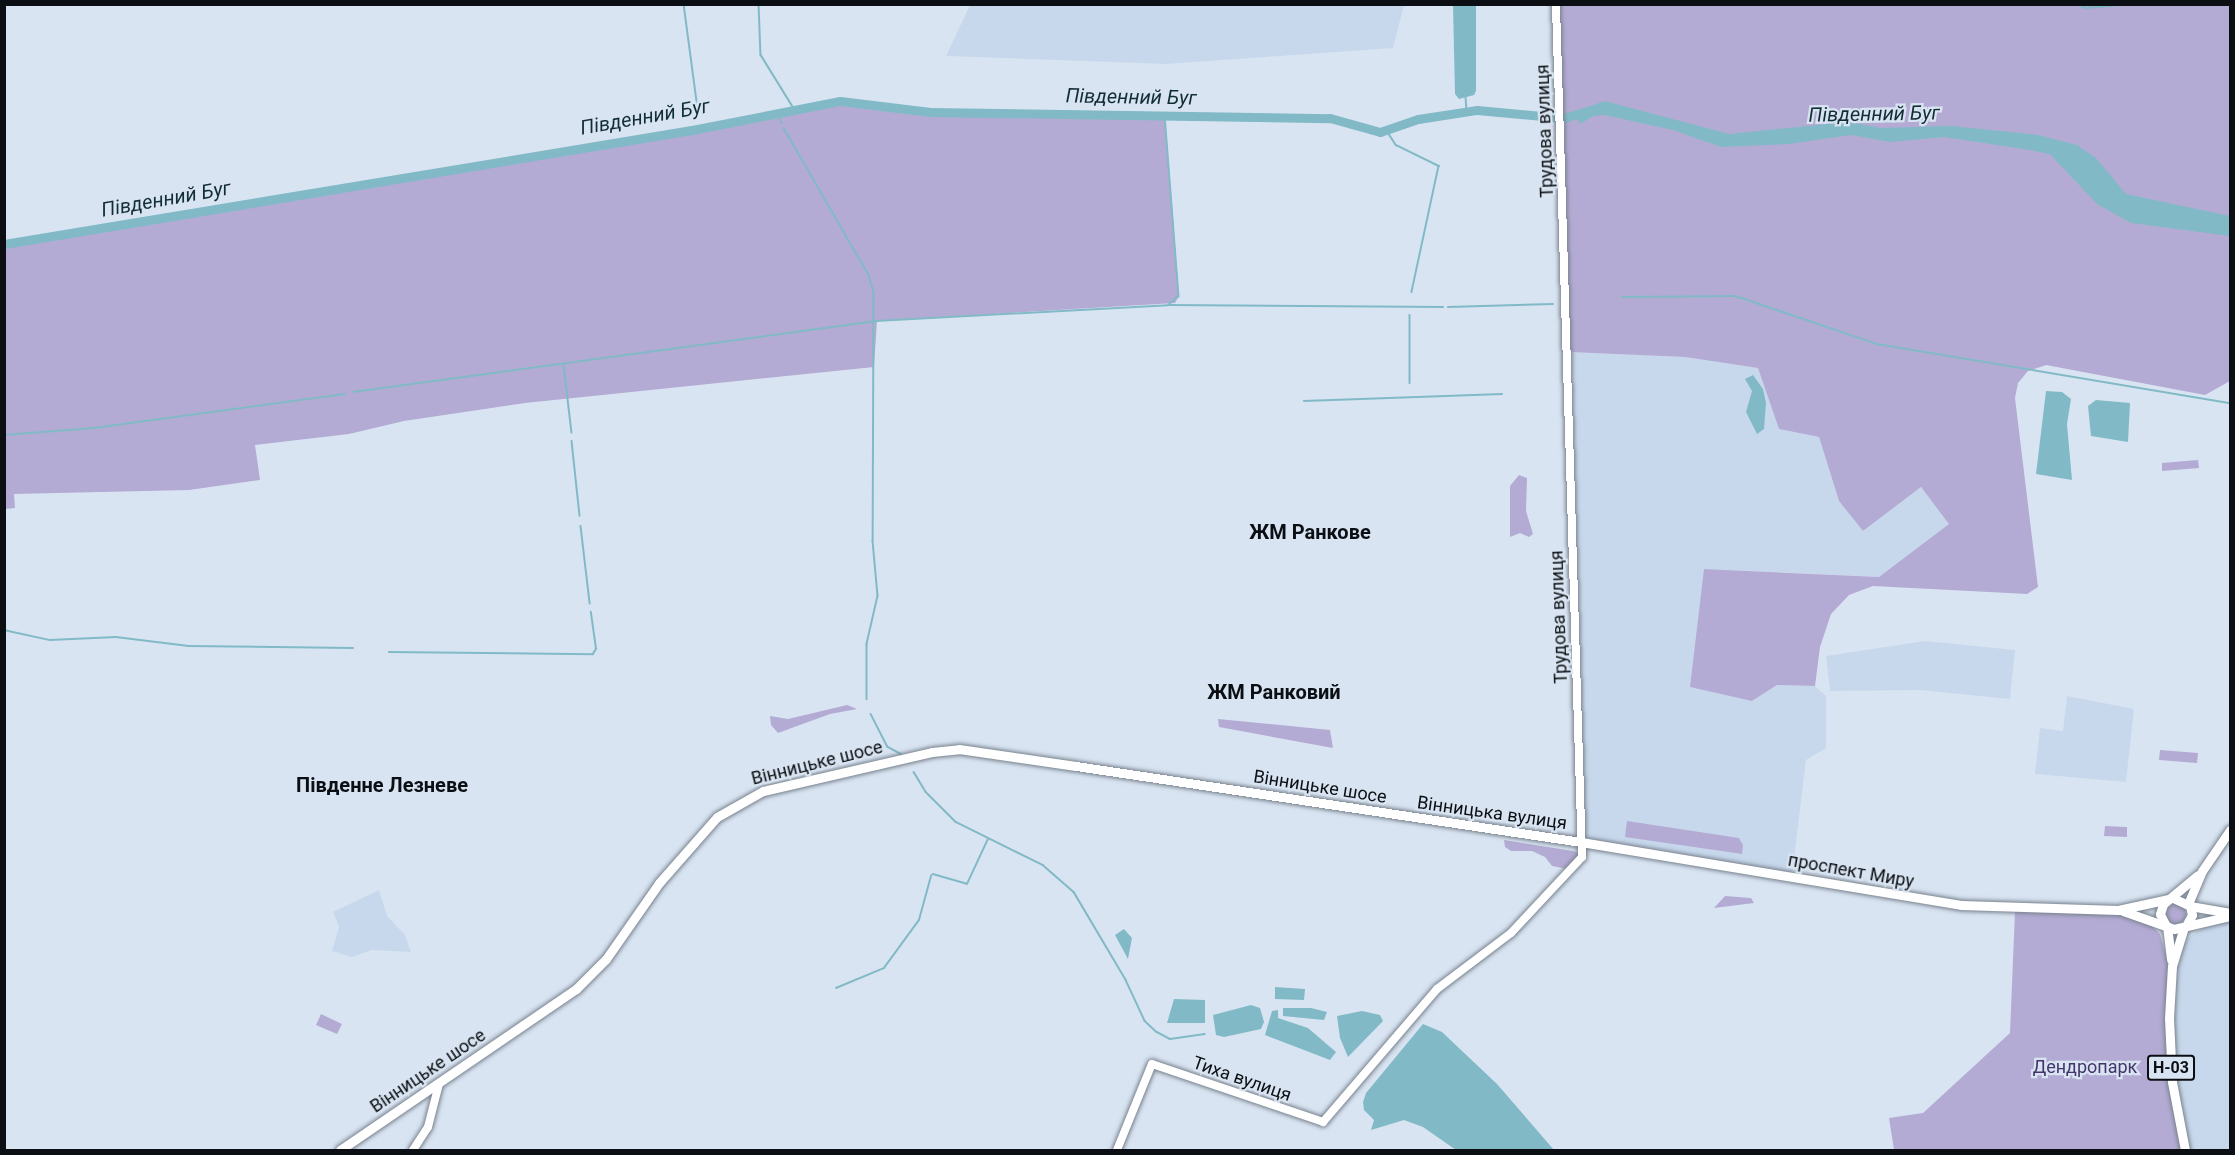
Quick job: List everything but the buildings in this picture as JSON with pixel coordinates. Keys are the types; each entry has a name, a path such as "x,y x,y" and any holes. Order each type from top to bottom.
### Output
{"main road":[{"name":"Трудова вулиця","path":"1323,1122 1437,989 1511,933 1582,856 1556,4"},
{"name":"Вінницьке шосе","path":"340,1150 440,1084 576,989 606,958 702,831 717,817 763,791 932,752 959,749 1398,815"},
{"name":"Вінницька вулиця","path":"1398,815 1581,842"},
{"name":"Н-03","path":"2172,966 2192,915 2189,905 2202,871 2230,830"},
{"name":"проспект Миру","path":"1581,842 1961,905 2118,910 2171,898"},
{"name":"Н-03","path":"2185,1150 2170,1059 2172,966 2166,925 2160,911 2171,898 2202,871"},
{"path":"2171,898 2189,905 2230,914"},
{"name":"проспект Миру","path":"2118,910 2166,925"},
{"path":"2166,925 2186,926 2230,914"},
{"name":"Тиха вулиця","path":"1117,1150 1152,1064 1323,1122"},
{"path":"413,1150 428,1127 440,1084"}],"shaded area":[{"path":"970,4 1404,5 1393,48 1166,64 946,56"},
{"path":"1569,352 1685,357 1759,368 1779,429 1819,437 1839,501 1863,531 1921,487 1950,524 1880,577 1704,569 1752,701 1777,685 1815,686 1826,696 1826,748 1806,760 1792,875 1583,840"},
{"path":"1925,641 2015,650 2010,699 1920,690 1830,691 1826,656"},
{"path":"2067,696 2134,709 2126,782 2035,774 2040,728 2063,731"},
{"path":"379,890 387,916 405,935 411,952 372,950 352,957 332,951 339,927 333,912"},
{"path":"2211,922 2230,922 2230,1150 2187,1150 2174,1081 2171,1018 2177,953 2187,939"}],"green space":[{"path":"1558,5 2230,5 2230,381 2205,395 2046,365 2028,371 2018,383 2015,398 2038,587 2027,594 1873,586 1849,595 1831,614 1820,647 1815,686 1777,685 1752,701 1690,687 1704,569 1879,577 1949,524 1921,487 1863,531 1839,501 1819,437 1779,429 1758,368 1685,357 1569,352"},
{"path":"840,101 930,112 1165,115 1179,296 1175,303 877,321 874,367 525,403 404,421 349,434 255,445 260,480 189,490 14,494 15,508 5,509 5,244 692,130"},
{"path":"2198,460 2199,468 2162,471 2162,463"},
{"path":"1519,475 1527,478 1526,511 1533,534 1529,537 1520,533 1510,537 1510,486"},
{"path":"847,705 857,709 830,714 778,733 771,725 770,716 788,719"},
{"path":"1218,719 1330,730 1333,748 1219,727"},
{"path":"2160,750 2198,753 2197,763 2159,760"},
{"path":"1627,821 1739,838 1743,845 1742,854 1625,837"},
{"path":"2105,826 2127,827 2127,837 2104,836"},
{"path":"1504,840 1580,854 1568,869 1552,866 1545,857 1532,851 1511,851 1505,847"},
{"path":"1725,896 1751,898 1754,903 1714,908"},
{"path":"2176,904 2183,907 2186,914 2183,921 2176,924 2169,921 2166,914 2169,907"},
{"name":"Дендропарк","path":"2015,911 2117,912 2151,925 2160,934 2169,966 2166,1018 2182,1150 1894,1150 1889,1118 1923,1113 2010,1033"},
{"path":"321,1014 342,1024 337,1034 316,1025"}],"water":[{"path":"1453,5 1476,5 1476,91 1474,95 1459,99 1455,94"},
{"path":"1605,101 1729,134 1848,122 1881,128 1952,126 2038,135 2077,145 2096,158 2126,194 2230,216 2230,236 2131,223 2097,204 2050,154 1944,137 1890,142 1851,135 1789,144 1721,147 1673,130 1604,115 1593,116 1580,124 1574,112"},
{"path":"1753,375 1763,389 1766,403 1764,429 1757,434 1746,412 1752,391 1745,379"},
{"path":"2046,391 2062,392 2071,399 2067,424 2072,480 2036,474"},
{"path":"2096,400 2130,403 2128,442 2091,436 2088,406"},
{"path":"1124,929 1132,938 1128,959 1115,935"},
{"path":"1275,987 1305,989 1304,1000 1275,999"},
{"path":"1174,999 1205,1000 1205,1023 1167,1023"},
{"path":"1251,1005 1260,1008 1264,1022 1261,1029 1224,1037 1216,1035 1213,1015"},
{"path":"1283,1008 1311,1008 1327,1012 1324,1020 1283,1016"},
{"path":"1278,1010 1278,1018 1308,1028 1336,1052 1330,1060 1265,1035 1272,1011"},
{"path":"1362,1011 1380,1015 1383,1021 1348,1057 1340,1038 1337,1016"},
{"path":"1423,1024 1442,1032 1497,1084 1554,1150 1456,1150 1423,1127 1404,1120 1371,1130 1374,1120 1364,1110 1363,1102 1366,1093"}],"waterway":[{"path":"684,4 698,109"},
{"path":"759,4 761,55 795,110"},
{"path":"2076,4 2087,8 2131,4"},
{"path":"1466,97 1467,111"},
{"name":"Південний Буг","path":"4,244 692,130 840,101 930,112 1330,118 1380,132 1418,119 1477,110 1564,118 1587,111"},
{"path":"777,113 782,123"},
{"path":"1165,115 1179,296 1169,305"},
{"path":"784,128 869,275 874,293 873,541 878,596 867,644 867,699"},
{"path":"1387,131 1396,145 1439,166 1412,292"},
{"path":"1622,297 1736,296 1877,344 2230,403"},
{"path":"1448,307 1553,304"},
{"path":"353,392 876,321 1168,305 1443,307"},
{"path":"1410,315 1410,383"},
{"path":"564,365 572,433"},
{"path":"4,435 94,428 345,394"},
{"path":"1304,401 1502,394"},
{"path":"572,441 580,516"},
{"path":"581,526 590,603"},
{"path":"389,652 593,654 596,649 591,612"},
{"path":"4,630 50,640 116,637 188,646 353,648"},
{"path":"871,714 888,747 901,754"},
{"path":"914,772 926,792 956,822 1043,865 1074,892 1126,980 1145,1021 1157,1032 1170,1039 1205,1034"},
{"path":"933,874 967,884 988,839"},
{"path":"836,988 884,968 919,920 931,876"}],"district":[{"name":"ЖМ Ранкове","path":"1310,532"},
{"name":"ЖМ Ранковий","path":"1274,692"},
{"name":"Південне Лезневе","path":"382,785"}]}
